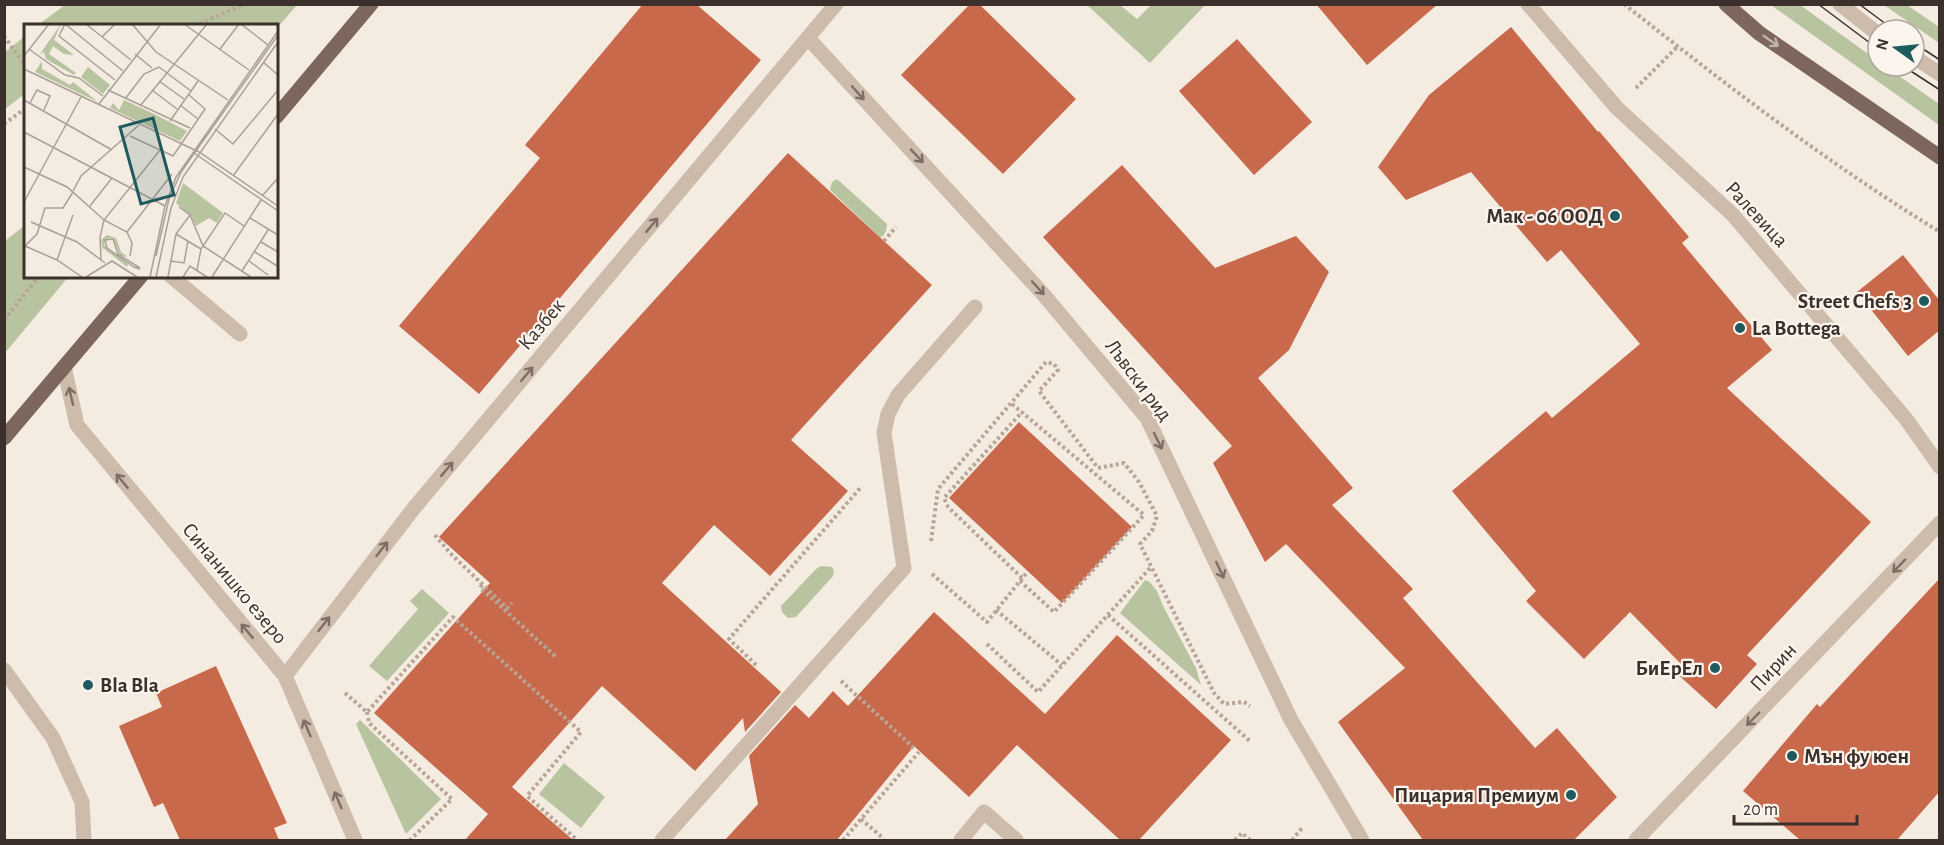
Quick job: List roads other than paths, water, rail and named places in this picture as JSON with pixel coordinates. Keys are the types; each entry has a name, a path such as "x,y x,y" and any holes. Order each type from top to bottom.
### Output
{"main road":[{"path":"278,115 372,4"},
{"path":"1726,4 1759,33 1940,157"},
{"path":"4,438 139,278"}],"street":[{"name":"Казбек","path":"285,676 414,508 836,4"},
{"name":"Ралевица","path":"1528,4 1617,108 1733,215 1906,419 1940,467"},
{"path":"1840,4 1866,25"},
{"name":"Лъвски рид","path":"808,38 1043,294 1148,418 1291,720 1362,840"},
{"path":"1926,65 1940,74"},
{"path":"173,278 240,334"},
{"path":"662,840 904,568 884,433 888,414 898,395 975,307"},
{"name":"Синанишко езеро","path":"64,367 77,425 285,676 356,840"},
{"name":"Пирин","path":"1636,840 1940,523"},
{"path":"4,670 53,738 82,801 84,840"},
{"path":"961,840 984,812 1016,840"}],"tram line":[{"path":"1818,4 1866,40"},
{"path":"1859,4 1878,18"},
{"path":"1926,51 1940,60"},
{"path":"1922,78 1940,90"}],"place":[{"name":"Мак - 06 ООД","path":"1615,216"},
{"name":"Street Chefs 3","path":"1924,301"},
{"name":"La Bottega","path":"1740,328"},
{"name":"БиЕрЕл","path":"1715,668"},
{"name":"Bla Bla","path":"88,685"},
{"name":"Мън фу юен","path":"1792,756"},
{"name":"Пицария Премиум","path":"1571,795"}]}
